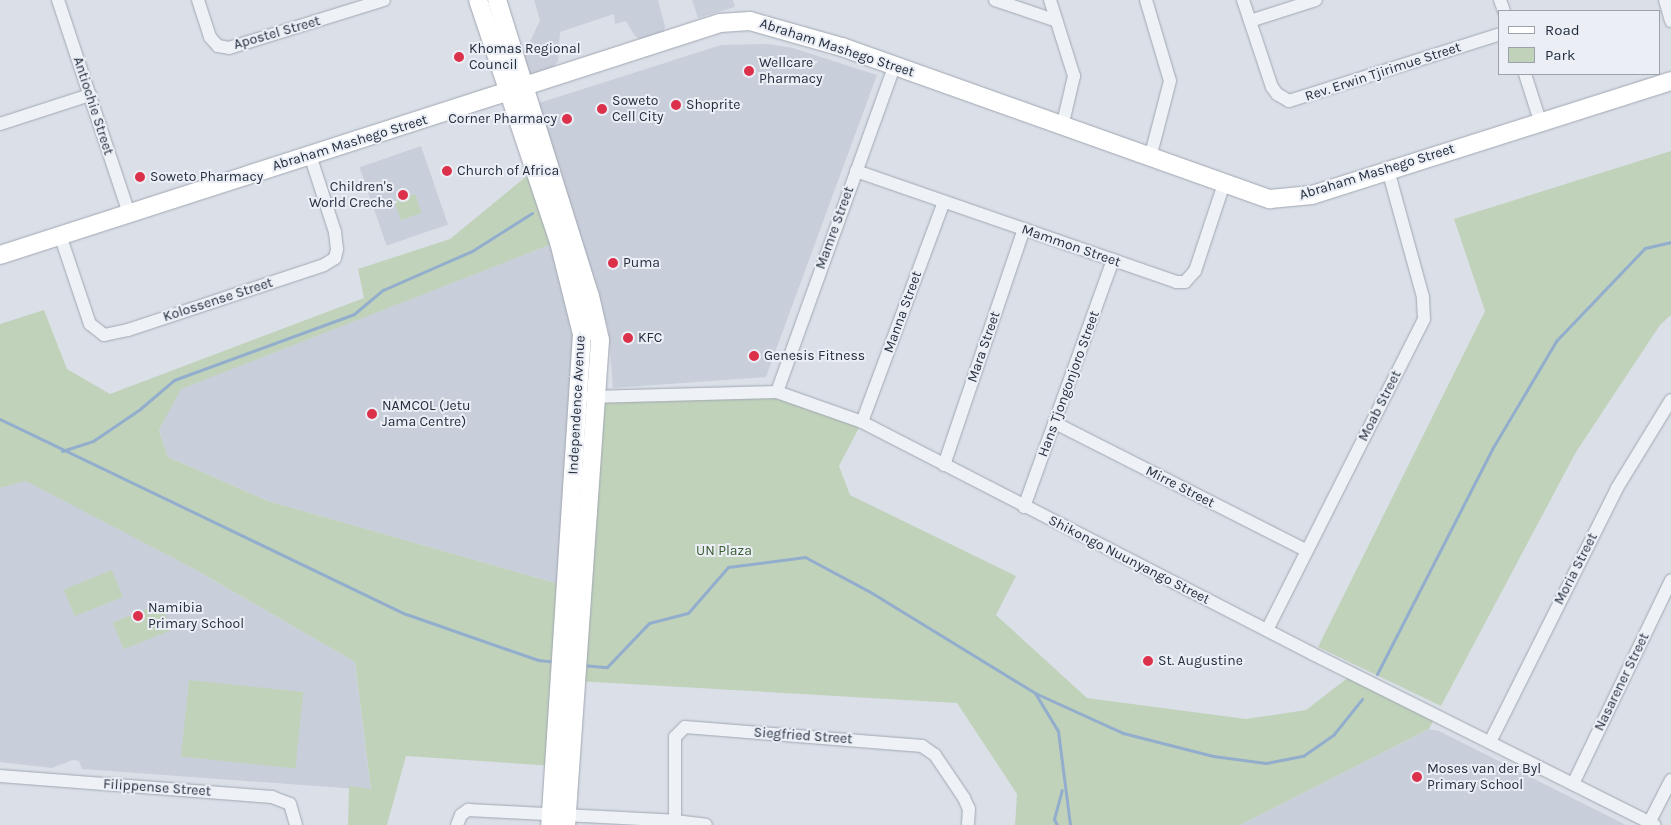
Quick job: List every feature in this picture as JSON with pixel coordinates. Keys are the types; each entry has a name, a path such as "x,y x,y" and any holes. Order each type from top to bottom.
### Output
{"main road":[{"name":"Independence Avenue","path":"478,0 518,90 597,321 600,340 588,397 558,821"},
{"name":"Independence Avenue","path":"497,0 518,90"},
{"name":"Abraham Mashego Street","path":"0,256 60,235 518,90 720,22 750,21 895,65 1062,127 1270,199 1292,199 1671,81"}],"street":[{"name":"Antiochie Street","path":"58,0 129,213"},
{"name":"Apostel Street","path":"198,0 210,37 218,46 229,48 384,0"},
{"path":"995,0 1057,21"},
{"path":"1050,0 1074,76 1062,127"},
{"path":"1146,0 1170,81 1150,158"},
{"name":"Rev. Erwin Tjirimue Street","path":"1243,0 1272,87 1277,94 1289,100 1498,35"},
{"path":"1250,21 1316,0"},
{"path":"1665,0 1671,21"},
{"name":"Mamre Street","path":"777,392 895,65"},
{"path":"1524,75 1540,121"},
{"path":"0,124 90,95"},
{"name":"Kolossense Street","path":"60,235 90,324 104,335 128,330 324,265 335,258 335,232 310,155"},
{"name":"Moab Street","path":"1267,630 1305,550 1424,319 1423,297 1388,170"},
{"name":"Mammon Street","path":"856,171 1170,281 1184,282 1191,278 1224,184"},
{"name":"Manna Street","path":"862,422 944,202"},
{"name":"Mara Street","path":"944,465 1024,230"},
{"name":"Hans Tjongonjoro Street","path":"1024,507 1113,260"},
{"name":"Shikongo Nuunyango Street","path":"588,397 777,392 862,422 1024,507 1653,823"},
{"name":"Moria Street","path":"1490,742 1617,488 1671,400"},
{"name":"Mirre Street","path":"1055,423 1305,550"},
{"name":"Nasarener Street","path":"1573,784 1671,580"},
{"name":"Siegfried Street","path":"676,821 675,737 685,727 922,746 934,755 964,798 969,809 968,825"},
{"name":"Filippense Street","path":"0,776 283,798 294,812 296,825"},
{"path":"1653,823 1671,780"},
{"path":"457,825 461,815 468,810 558,821 676,821 706,825"}],"shaded area":[{"path":"534,0 658,0 665,26 663,34 643,41 634,35 626,21 615,24 614,14 560,32 558,61 554,66 532,74 527,71 523,57 540,20"},
{"path":"692,0 733,0 735,7 698,18"},
{"path":"768,44 793,48 877,75 766,377 613,388 608,328 539,103 721,45"},
{"name":"Children's World Creche","path":"421,146 448,224 387,246 360,167"},
{"name":"NAMCOL (Jetu Jama Centre)","path":"557,242 575,302 566,586 268,501 168,457 159,430 180,389"},
{"name":"Namibia Primary School","path":"26,480 196,570 355,662 371,790 82,769 79,761 73,760 52,768 0,762 0,488"},
{"name":"Moses van der Byl Primary School","path":"1429,729 1439,731 1626,825 1240,825"}],"green space":[{"path":"1671,151 1671,315 1660,325 1576,452 1441,706 1318,647 1485,311 1454,219"},
{"path":"534,170 557,242 181,389 159,430 168,457 268,501 566,586 554,766 406,756 387,825 348,825 349,786 371,789 355,662 196,570 26,481 0,488 0,324 44,310 67,369 110,394 364,298 358,269 450,239"},
{"path":"415,194 422,213 401,220 394,202"},
{"name":"UN Plaza","path":"767,391 862,422 839,466 850,495 1016,576 996,615 1087,698 1246,719 1306,710 1354,673 1437,713 1429,729 1240,825 1015,825 1017,794 957,703 576,681 596,397"},
{"path":"112,570 123,597 75,616 64,589"},
{"path":"161,603 172,630 124,649 113,622"},
{"path":"189,680 303,692 295,769 181,757"}],"waterway":[{"path":"62,451 93,441 140,409 174,380 354,314 383,290 472,251 532,213"},
{"path":"1377,674 1492,449 1556,341 1645,248 1671,242"},
{"path":"0,419 406,614 538,660 556,662"},
{"path":"582,665 607,667 649,623 688,613 728,567 805,557 872,593 1035,693 1123,733 1213,756 1266,763 1303,756 1334,734 1362,699"},
{"path":"1035,693 1058,731 1070,825"},
{"path":"1057,825 1054,819 1062,790"}],"place":[{"name":"Khomas Regional Council","path":"459,57"},
{"name":"Wellcare Pharmacy","path":"749,71"},
{"name":"Shoprite","path":"676,105"},
{"name":"Soweto Cell City","path":"602,109"},
{"name":"Corner Pharmacy","path":"567,119"},
{"name":"Church of Africa","path":"447,171"},
{"name":"Soweto Pharmacy","path":"140,177"},
{"name":"Children's World Creche","path":"403,195"},
{"name":"Puma","path":"613,263"},
{"name":"KFC","path":"628,338"},
{"name":"Genesis Fitness","path":"754,356"},
{"name":"NAMCOL (Jetu Jama Centre)","path":"372,414"},
{"name":"Namibia Primary School","path":"138,616"},
{"name":"St. Augustine","path":"1148,661"},
{"name":"Moses van der Byl Primary School","path":"1417,777"}]}
